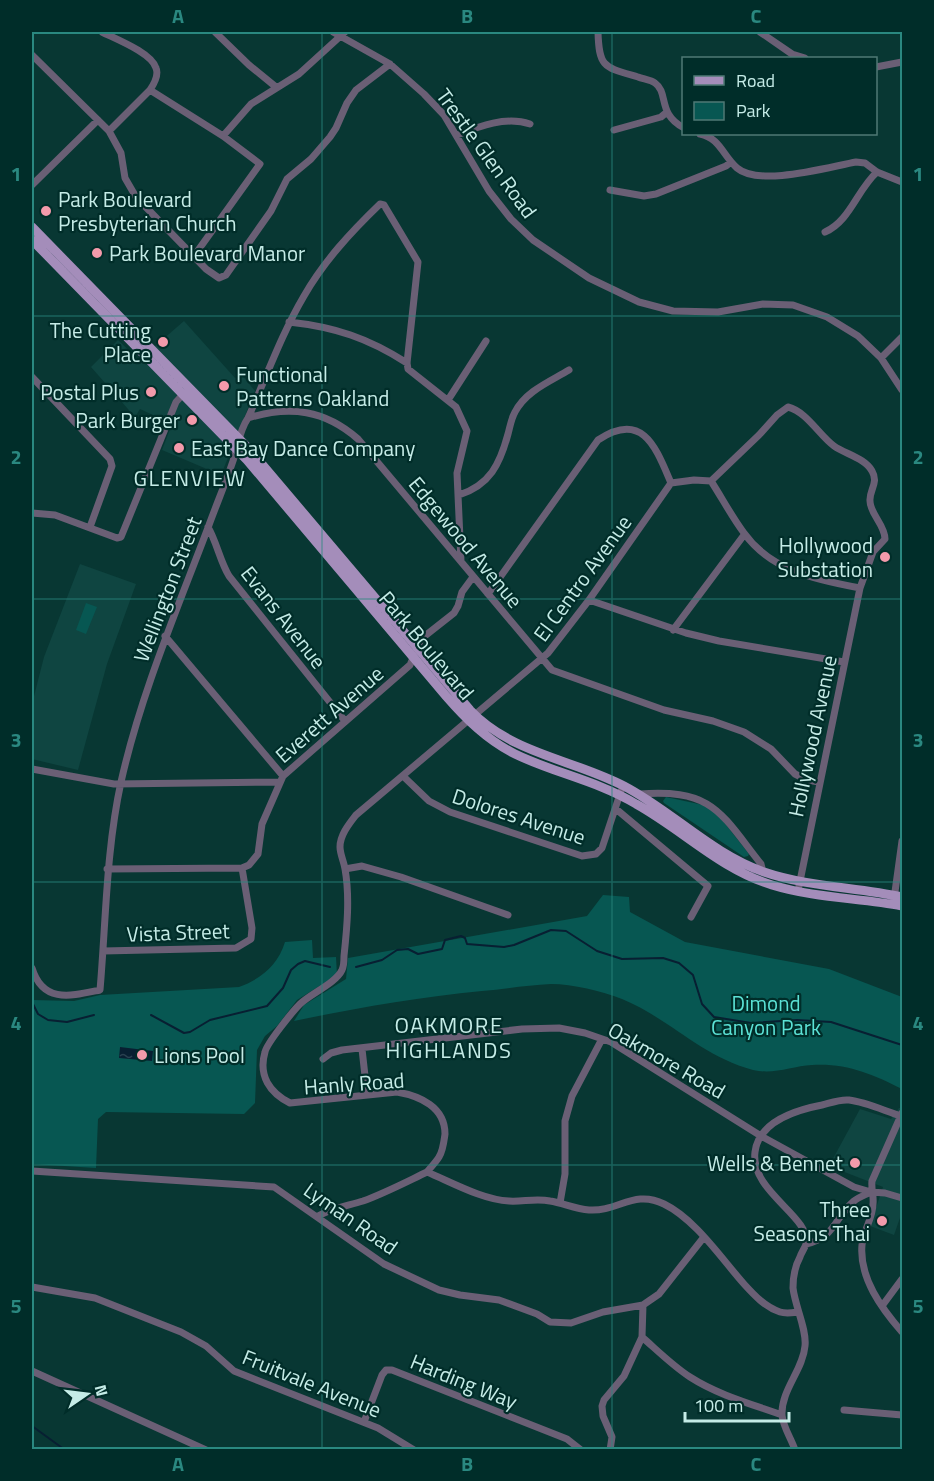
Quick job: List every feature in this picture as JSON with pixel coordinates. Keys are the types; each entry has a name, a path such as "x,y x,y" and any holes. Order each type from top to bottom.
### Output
{"main road":[{"name":"Park Boulevard","path":"32,227 186,391 483,734 513,753 621,790 640,794 731,857 799,886"},
{"name":"Park Boulevard","path":"32,240 186,391 239,438 283,488 415,653"},
{"name":"Park Boulevard","path":"621,790 731,868 766,883 898,901"}],"street":[{"path":"102,32 151,59 157,70 155,82 150,90 109,131"},
{"path":"215,32 276,87"},
{"path":"598,32 598,51 605,64 654,82 662,94 670,118 682,127"},
{"path":"760,32 792,54 802,57"},
{"path":"223,136 251,104 299,74 339,33"},
{"name":"Trestle Glen Road","path":"339,33 390,64 424,94 444,115 489,191 511,219 533,240 568,264 606,288 639,302 673,311 717,312 763,304 793,305 827,317 858,336 881,358 903,390"},
{"path":"33,57 109,131 121,153 125,178 136,197 214,277 219,278 226,275 272,210 287,179 311,159 330,137 346,102 368,79 390,64"},
{"path":"877,67 903,62"},
{"path":"150,90 223,136 260,164 194,256"},
{"path":"614,130 661,117 667,112"},
{"path":"32,185 99,120"},
{"path":"457,135 492,123 530,124"},
{"path":"703,135 714,139 731,162 742,172 758,177 856,162 865,163 877,172 903,182"},
{"path":"610,190 644,196 656,194 731,162"},
{"path":"825,232 842,221 869,179 877,172"},
{"name":"Wellington Street","path":"32,968 42,987 54,995 75,996 100,990 107,870 121,784 143,699 165,636 208,527 242,427 289,322 321,270 341,244 380,204 384,205 418,262 407,363"},
{"path":"289,322 339,330 368,340 407,363 408,369 456,407 466,431 457,473 461,561"},
{"path":"881,358 903,337"},
{"path":"448,400 486,341"},
{"path":"459,495 482,484 496,467 514,413 527,395 569,370"},
{"path":"32,377 110,459 112,466 90,527"},
{"path":"32,513 55,515 117,538 121,537 176,402 186,391"},
{"name":"Hollywood Avenue","path":"711,481 788,407 795,409 832,445 864,462 875,476 875,485 869,500 885,533 885,539 873,552 860,588 799,886"},
{"name":"Edgewood Avenue","path":"248,418 277,411 294,411 329,418 344,426 358,439 552,670 664,711 713,721 744,732 771,749 795,774 807,780 819,782"},
{"path":"488,594 598,440 610,432 622,429 633,430 645,436 656,448 671,483 694,480 711,481 744,535 766,555 795,572 825,582 860,588"},
{"name":"El Centro Avenue","path":"280,1030 301,1004 325,987 342,970 347,930 345,869 340,847 345,829 356,815 549,653 671,483"},
{"name":"Evans Avenue","path":"208,527 216,541 222,565 229,576 345,721"},
{"path":"673,630 744,535"},
{"name":"Everett Avenue","path":"242,868 249,865 258,854 262,824 281,779 410,665 422,639 454,613 462,592 473,577"},
{"path":"589,600 673,630 719,641 844,662"},
{"path":"165,636 281,779"},
{"path":"32,769 121,784 281,779"},
{"name":"Dolores Avenue","path":"403,776 429,801 450,812 582,856 596,854 602,848 621,790"},
{"name":"Park Boulevard","path":"640,794 662,793 702,800 711,805 728,822 760,864 763,872"},
{"path":"616,809 708,886 691,916"},
{"path":"898,901 903,841"},
{"path":"345,869 362,866 401,877 508,915"},
{"path":"107,870 242,868"},
{"name":"Vista Street","path":"103,951 236,948 244,945 251,939 252,928 242,868"},
{"name":"Oakmore Road","path":"322,1059 331,1053 362,1048 522,1029 559,1028 585,1033 611,1042 761,1136 854,1187 871,1192 885,1192 903,1198"},
{"name":"Hanly Road","path":"280,1030 265,1050 263,1070 270,1090 279,1098 290,1103 397,1092 414,1095 429,1103 437,1111 445,1128 440,1156 428,1172"},
{"path":"560,1203 565,1174 565,1121 572,1096 602,1039"},
{"path":"362,1048 367,1094"},
{"path":"795,1449 782,1415 786,1396 805,1347 794,1288 794,1274 806,1244 805,1235 800,1224 758,1176 755,1162 755,1149 761,1136 784,1114 841,1101 856,1102 902,1115 872,1181 873,1207 865,1230 862,1257 866,1277 882,1306 903,1332"},
{"name":"Lyman Road","path":"32,1171 269,1185 279,1189 318,1215 335,1230 384,1263 439,1290 499,1300 537,1314 550,1322 571,1323 603,1312 643,1305"},
{"path":"318,1215 391,1190 428,1172 487,1197 507,1201 534,1199 560,1203 574,1208 597,1210 638,1198 650,1199 676,1211 704,1238 758,1298 777,1311 798,1312"},
{"path":"806,1244 828,1235 856,1200 871,1192"},
{"path":"610,1449 612,1437 603,1416 602,1406 604,1400 624,1377 642,1337 643,1305 659,1294 704,1238"},
{"path":"882,1306 903,1279"},
{"name":"Fruitvale Avenue","path":"32,1287 95,1298 181,1332 207,1346 234,1371 364,1422 414,1449"},
{"path":"642,1337 691,1377 717,1391 782,1415"},
{"name":"Harding Way","path":"364,1422 382,1374 386,1370 392,1370 567,1439 581,1449"},
{"path":"32,1371 206,1449"},
{"path":"844,1410 903,1415"}],"shaded area":[{"path":"184,321 235,378 241,374 255,391 221,475 162,450 172,424 140,409 135,417 91,367 118,340 139,360"},
{"path":"80,564 136,584 107,664 78,770 32,759 32,704 44,657"},
{"path":"899,1108 902,1108 902,1212 894,1235 870,1226 883,1187 829,1166 860,1109 891,1119"}],"green space":[{"path":"86,603 97,607 86,634 76,630"},
{"path":"666,797 708,806 723,821 749,854 748,856 744,857 664,803"},
{"name":"Dimond Canyon Park","path":"603,895 629,897 630,912 685,942 829,969 902,997 902,1089 870,1074 837,1066 812,1065 776,1071 753,1070 717,1056 639,1007 622,999 568,985 551,984 435,996 294,1021 304,1005 346,979 348,958 587,916"},
{"path":"312,940 313,958 336,957 337,975 297,1000 277,1026 265,1036 257,1050 255,1103 244,1114 106,1112 98,1119 96,1168 32,1164 32,1000 74,1001 100,995 239,987 268,970 278,958 285,942"}],"water":[{"path":"120,1047 153,1051 152,1061 119,1058"}],"waterway":[{"path":"356,967 382,960 397,950 408,949 418,954 442,949 445,940 461,936 465,938 467,944 504,947 551,930 566,931 597,951 622,959 663,958 679,963 693,975 702,1004 714,1017 751,1023 797,1020 831,1022 902,1045"},
{"path":"151,1015 184,1033 190,1032 210,1020 267,1006 283,988 291,970 298,964 305,961 330,967"},
{"path":"32,1002 38,1014 48,1020 67,1022 94,1015"},
{"path":"32,1426 65,1450"}],"place":[{"name":"Park Boulevard Presbyterian Church","path":"46,211"},
{"name":"Park Boulevard Manor","path":"97,253"},
{"name":"The Cutting Place","path":"163,342"},
{"name":"Functional Patterns Oakland","path":"224,386"},
{"name":"Postal Plus","path":"151,392"},
{"name":"Park Burger","path":"192,420"},
{"name":"East Bay Dance Company","path":"179,448"},
{"name":"Hollywood Substation","path":"885,557"},
{"name":"Lions Pool","path":"142,1055"},
{"name":"Wells & Bennet","path":"855,1163"},
{"name":"Three Seasons Thai","path":"882,1221"}],"district":[{"name":"GLENVIEW","path":"190,478"},
{"name":"OAKMORE HIGHLANDS","path":"449,1038"}]}
